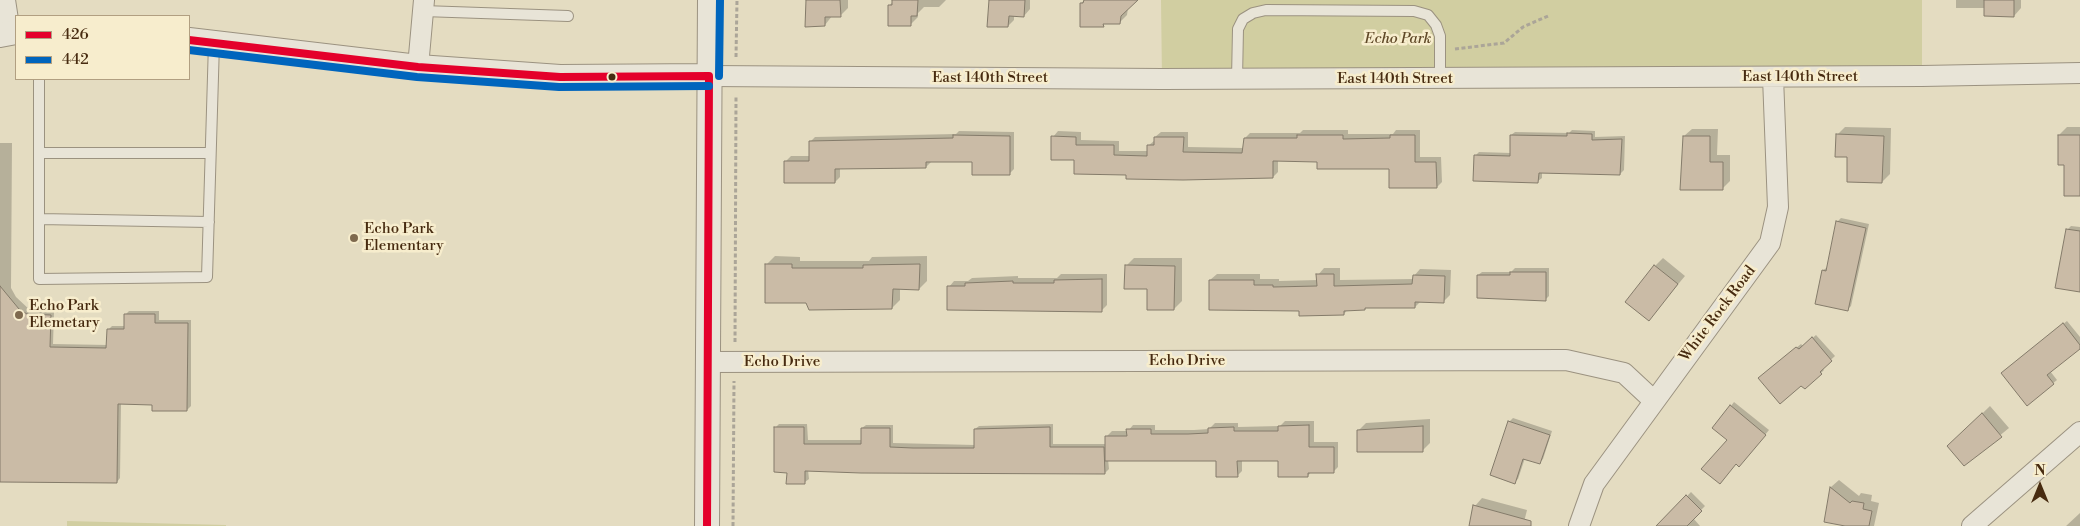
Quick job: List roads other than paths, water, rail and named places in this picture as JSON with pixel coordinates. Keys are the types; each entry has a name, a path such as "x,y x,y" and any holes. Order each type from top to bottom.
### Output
{"street":[{"path":"5,0 9,33"},
{"path":"707,526 710,0"},
{"path":"418,66 424,6"},
{"path":"190,40 418,66 560,77 709,76"},
{"name":"East 140th Street","path":"709,76 1237,79 1922,76 2080,72"},
{"name":"White Rock Road","path":"1579,526 1594,484 1653,400 1770,243 1778,207 1772,77"},
{"name":"Echo Drive","path":"708,362 1566,360 1624,373 1653,400"},
{"path":"1972,526 2080,432"}],"lane":[{"path":"424,6 568,16"},
{"path":"1237,79 1238,29 1243,19 1253,13 1266,10 1414,11 1428,15 1436,25 1440,36 1440,78"},
{"path":"38,80 39,279 207,277 214,43"},
{"path":"39,154 210,153"},
{"path":"39,219 209,222"}],"place":[{"name":"Echo Park Elementary","path":"354,238"},
{"name":"Echo Park Elemetary","path":"19,315"}],"park label":[{"name":"Echo Park","path":"1398,39"}]}
